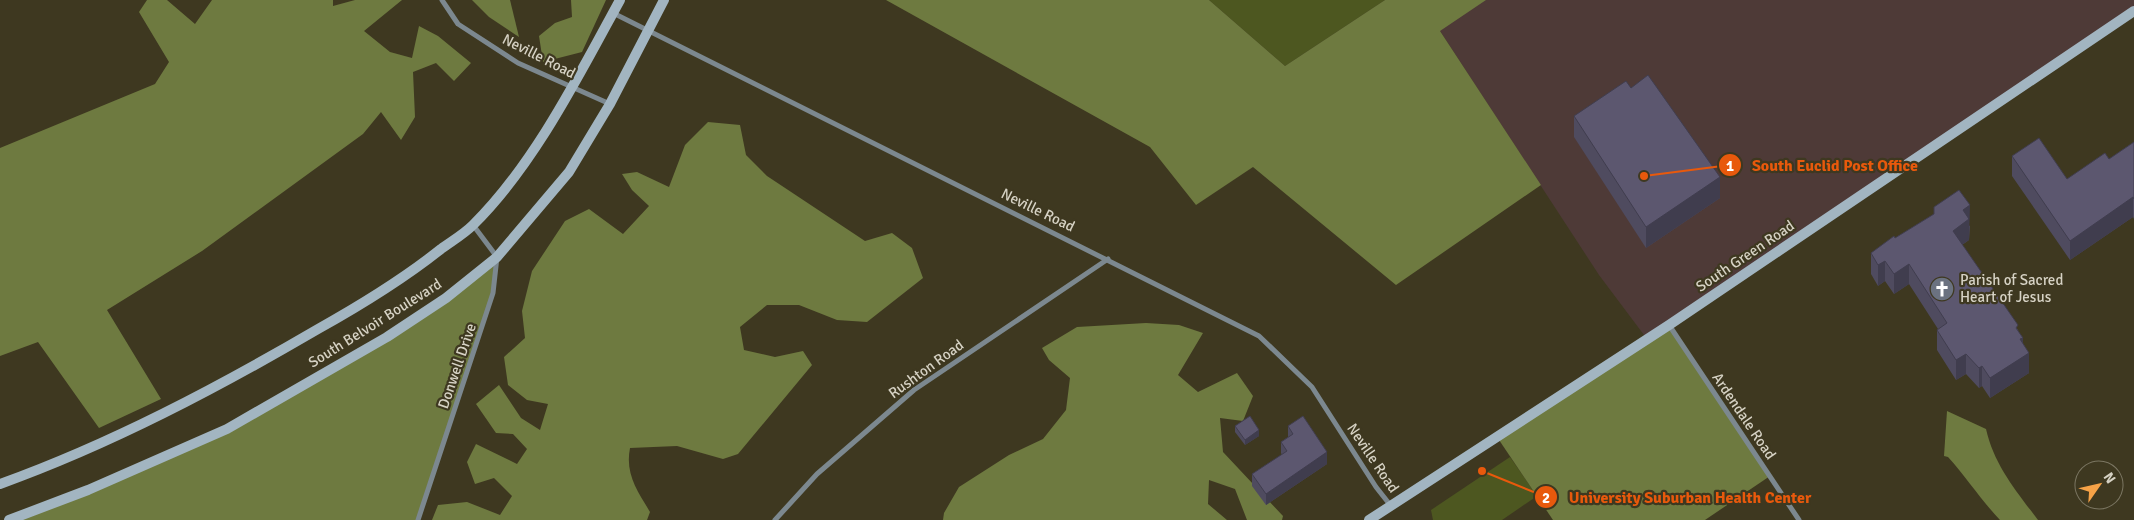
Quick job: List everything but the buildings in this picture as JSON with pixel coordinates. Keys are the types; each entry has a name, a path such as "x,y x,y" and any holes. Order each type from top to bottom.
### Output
{"street":[{"name":"Neville Road","path":"442,0 458,24 518,63 610,104"},
{"name":"South Belvoir Boulevard","path":"0,484 31,473 111,437 238,375 369,300 412,272 473,225 518,172 571,88 620,0"},
{"name":"South Belvoir Boulevard","path":"10,520 88,490 227,429 387,337 446,298 497,256 569,172 610,104 664,0"},
{"name":"South Green Road","path":"1369,520 1669,325 2134,11"},
{"name":"Neville Road","path":"613,13 1259,336 1312,387 1376,487 1391,506"},
{"path":"473,225 497,256"},
{"name":"Donwell Drive","path":"418,520 487,315 493,293 497,256"},
{"name":"Rushton Road","path":"775,520 817,474 914,390 1108,259"},
{"name":"Ardendale Road","path":"1669,325 1799,520"}],"shaded area":[{"path":"1417,0 2134,0 2134,11 1647,339 1599,275 1440,31"}],"green space":[{"path":"147,0 167,0 195,24 212,0 333,0 333,6 355,0 402,0 364,31 390,52 412,58 419,26 438,36 471,63 454,81 436,63 413,72 415,117 401,140 381,112 363,134 202,251 107,310 161,399 99,428 38,342 0,356 0,148 155,84 169,62 139,12"},
{"path":"472,0 510,0 519,37 489,17"},
{"path":"571,0 606,0 582,52 543,62 539,36 555,23 572,17"},
{"path":"886,0 1209,0 1285,66 1385,0 1486,0 1440,31 1541,185 1396,285 1253,167 1196,205 1150,147"},
{"path":"1209,0 1385,0 1285,66"},
{"path":"708,122 740,125 746,155 767,176 865,241 892,233 912,248 923,278 867,322 837,320 799,305 767,305 740,327 744,350 775,357 803,351 812,365 738,454 723,459 677,446 630,448 629,466 633,482 650,512 647,520 432,520 438,505 467,502 500,515 512,496 494,478 475,484 467,462 476,444 517,464 527,449 513,434 496,433 476,404 499,385 521,418 540,430 548,404 527,400 508,385 504,357 525,338 522,311 532,271 565,221 589,209 623,234 649,206 632,190 622,174 637,172 669,187 685,145"},
{"path":"497,257 493,293 418,520 9,520 227,429 387,337"},
{"path":"1146,323 1179,325 1203,333 1178,375 1198,392 1237,373 1253,396 1243,421 1220,418 1223,452 1283,516 1282,520 1247,520 1235,489 1209,480 1208,504 1227,520 943,520 944,513 959,487 1009,455 1043,439 1066,410 1070,378 1049,360 1042,348 1077,327"},
{"path":"1669,325 1770,476 1705,520 1553,520 1497,437"},
{"path":"1947,411 1986,429 2000,466 2038,520 2000,520 1948,457 1944,456"},
{"path":"1510,457 1537,496 1502,520 1433,520 1431,510"}],"place":[{"name":"South Euclid Post Office","path":"1644,176"},
{"name":"Parish of Sacred Heart of Jesus","path":"1942,289"},
{"name":"University Suburban Health Center","path":"1482,471"}]}
